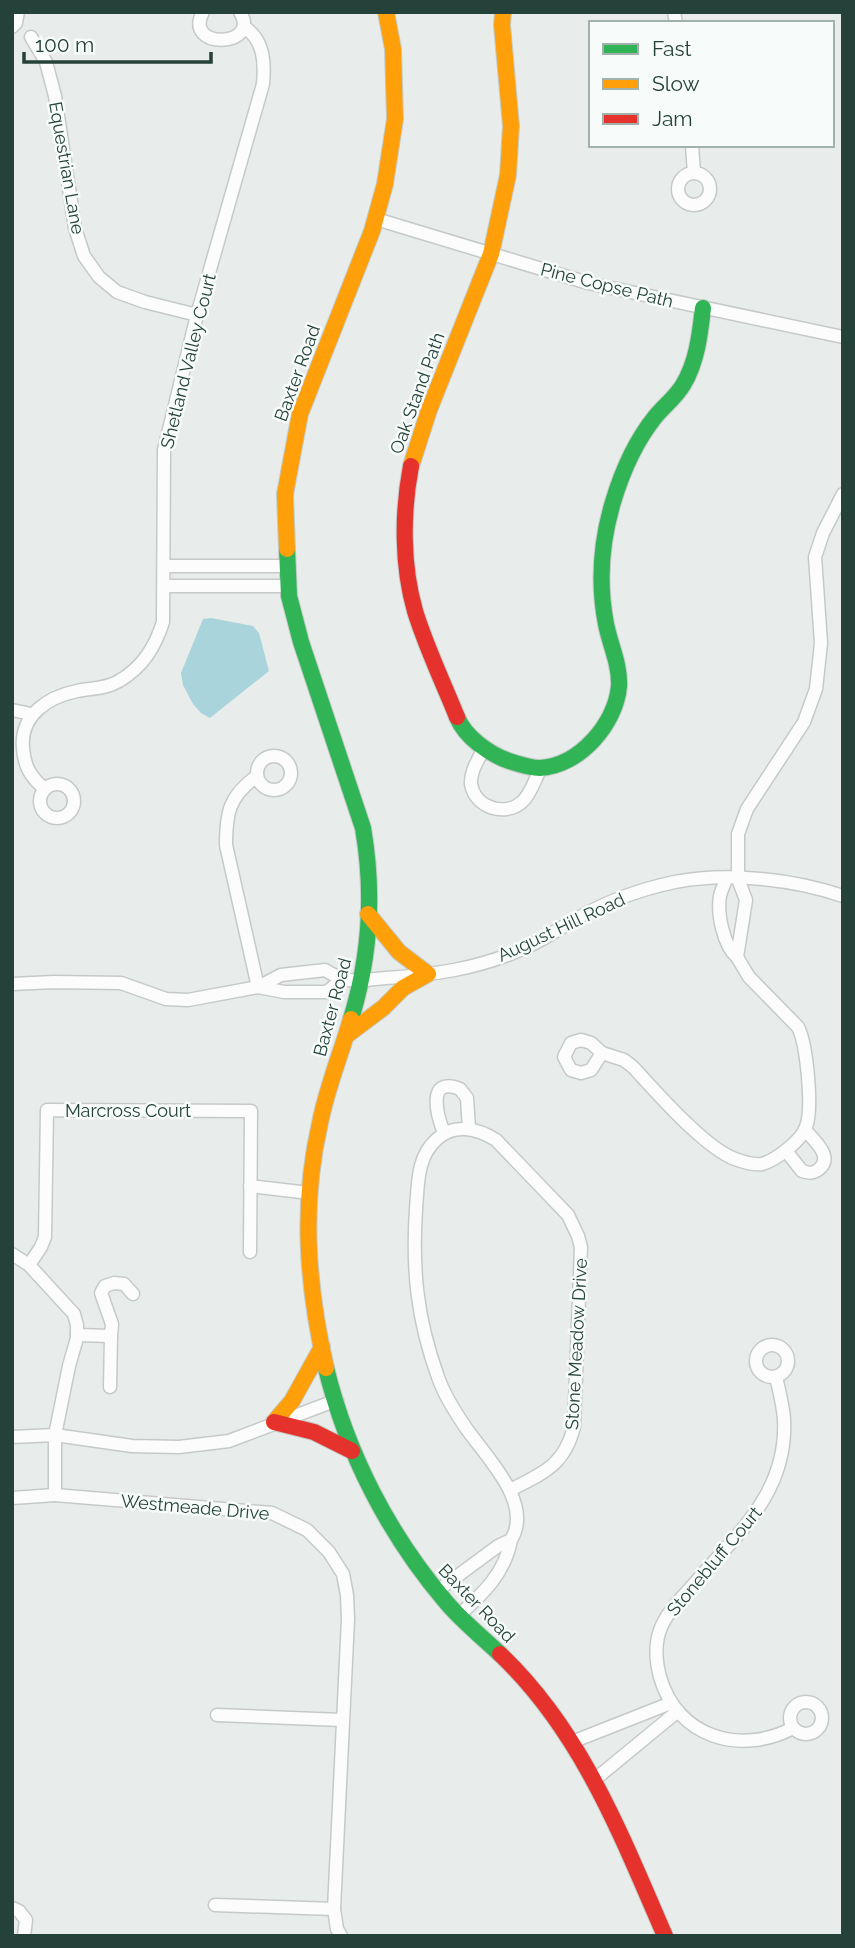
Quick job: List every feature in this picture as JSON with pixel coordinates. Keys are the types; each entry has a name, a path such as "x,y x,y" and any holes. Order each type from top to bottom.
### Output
{"main road":[{"name":"Baxter Road","path":"386,12 393,49 395,119 385,184 376,219 300,414 285,494 289,586 301,642 363,828 368,860 368,914 362,979 320,1119 309,1193 309,1261 313,1298 322,1347 337,1400 352,1451 364,1477 422,1574 458,1615 513,1667 572,1742 665,1936"},
{"name":"Oak Stand Path","path":"503,12 510,126 508,175 491,254 429,410 410,468 405,558 415,611 459,722 470,737 508,762 541,768"},
{"path":"541,768 564,760 592,743 606,728 615,708 618,667 605,616 601,574 603,543 622,472 655,417 683,386 694,362 703,308"},
{"path":"347,1035 383,1008 403,988 428,974 399,952 368,914"},
{"path":"274,1422 292,1401 322,1347"},
{"path":"274,1422 324,1434 352,1451"}],"street":[{"path":"203,12 200,27 202,33 211,39 233,38 242,32 244,27"},
{"name":"Shetland Valley Court","path":"31,714 55,698 79,690 92,690 117,683 136,670 149,655 163,622 164,450 197,314 263,84 261,48 254,33 244,27 240,12"},
{"name":"Equestrian Lane","path":"15,21 29,35 46,62 75,228 85,256 99,277 117,292 145,302 197,314"},
{"path":"692,147 694,173"},
{"name":"Pine Copse Path","path":"376,219 588,283 843,337"},
{"path":"602,1053 633,1066 697,1132 732,1158 762,1164 786,1150 805,1130 809,1118 803,1037 798,1027 748,977 732,952 720,911 720,897 732,880 738,834 747,809 804,722 816,689 821,643 815,557 843,494"},
{"path":"165,566 288,566"},
{"path":"164,586 289,586"},
{"path":"12,710 31,714 17,740 32,779 45,789"},
{"path":"484,748 472,773 471,783 474,793 484,805 494,809 505,810 521,803 527,797 541,768"},
{"path":"257,776 239,792 230,805 226,822 226,845 258,987"},
{"name":"August Hill Road","path":"341,980 451,972 520,951 609,902 674,883 705,878 787,882 843,896"},
{"path":"732,880 746,900 737,957"},
{"path":"12,984 121,983 166,999 188,1000 258,987 281,975 325,970 341,980 327,992 284,992 258,987"},
{"path":"437,1591 510,1540 514,1535 517,1510 510,1490 451,1405 431,1357 417,1304 414,1244 419,1170 424,1154 444,1133 469,1129 467,1098 460,1089 448,1087 436,1098 436,1112 444,1133"},
{"name":"Marcross Court","path":"29,1265 45,1237 47,1110 251,1111 250,1252"},
{"name":"Stone Meadow Drive","path":"469,1129 485,1133 496,1140 568,1215 581,1247 574,1427 570,1444 557,1464 547,1472 510,1490"},
{"path":"786,1150 802,1171 811,1173 821,1168 824,1160 822,1150 805,1130"},
{"path":"250,1186 309,1193"},
{"path":"12,1254 29,1265 74,1314 78,1335 55,1435 55,1495"},
{"path":"110,1387 112,1324 101,1293 105,1286 124,1283 133,1294"},
{"path":"78,1335 111,1336"},
{"name":"Stonebluff Court","path":"776,1377 784,1418 782,1444 770,1488 758,1512 669,1613 661,1628 657,1645 658,1669 663,1687 674,1707 693,1727 711,1736 731,1740 776,1737 793,1727"},
{"path":"12,1437 55,1435 132,1447 179,1447 229,1441 337,1400"},
{"name":"Westmeade Drive","path":"12,1498 55,1495 272,1513 307,1530 329,1552 342,1574 347,1595 348,1619 334,1909 337,1929 341,1936"},
{"path":"458,1615 479,1597 507,1560 510,1540"},
{"path":"572,1742 674,1707"},
{"path":"593,1781 674,1707"},
{"path":"216,1715 342,1720"},
{"path":"215,1905 334,1909"},
{"path":"12,1909 26,1920 25,1933 39,1936"}],"water":[{"path":"203,619 253,626 259,633 269,671 210,718 193,704 183,685 181,673"}],"traffic: fast":[{"path":"457,717 472,738 494,754 524,766 540,768 568,760 581,751 593,740 611,715 619,686 602,593 603,547 609,517 635,447 688,376 697,348 703,308"},
{"path":"287,549 289,596 301,642 363,828 368,876 368,924 362,972 351,1019"},
{"path":"326,1368 358,1462 372,1492 406,1549 446,1602 500,1654"}],"traffic: slow":[{"path":"287,549 285,494 300,414 372,231 385,184 395,119 393,49 386,12"},
{"path":"411,466 429,410 491,254 508,175 511,126 503,12"},
{"path":"347,1035 383,1008 403,988 428,974 399,952 368,914"},
{"path":"326,1368 311,1276 310,1184 323,1110 351,1019"},
{"path":"274,1422 292,1401 322,1347"}],"traffic: jam":[{"path":"411,466 405,539 411,594 424,638 457,717"},
{"path":"274,1422 314,1432 352,1451"},
{"path":"500,1654 529,1684 577,1751 615,1823 665,1936"}]}
